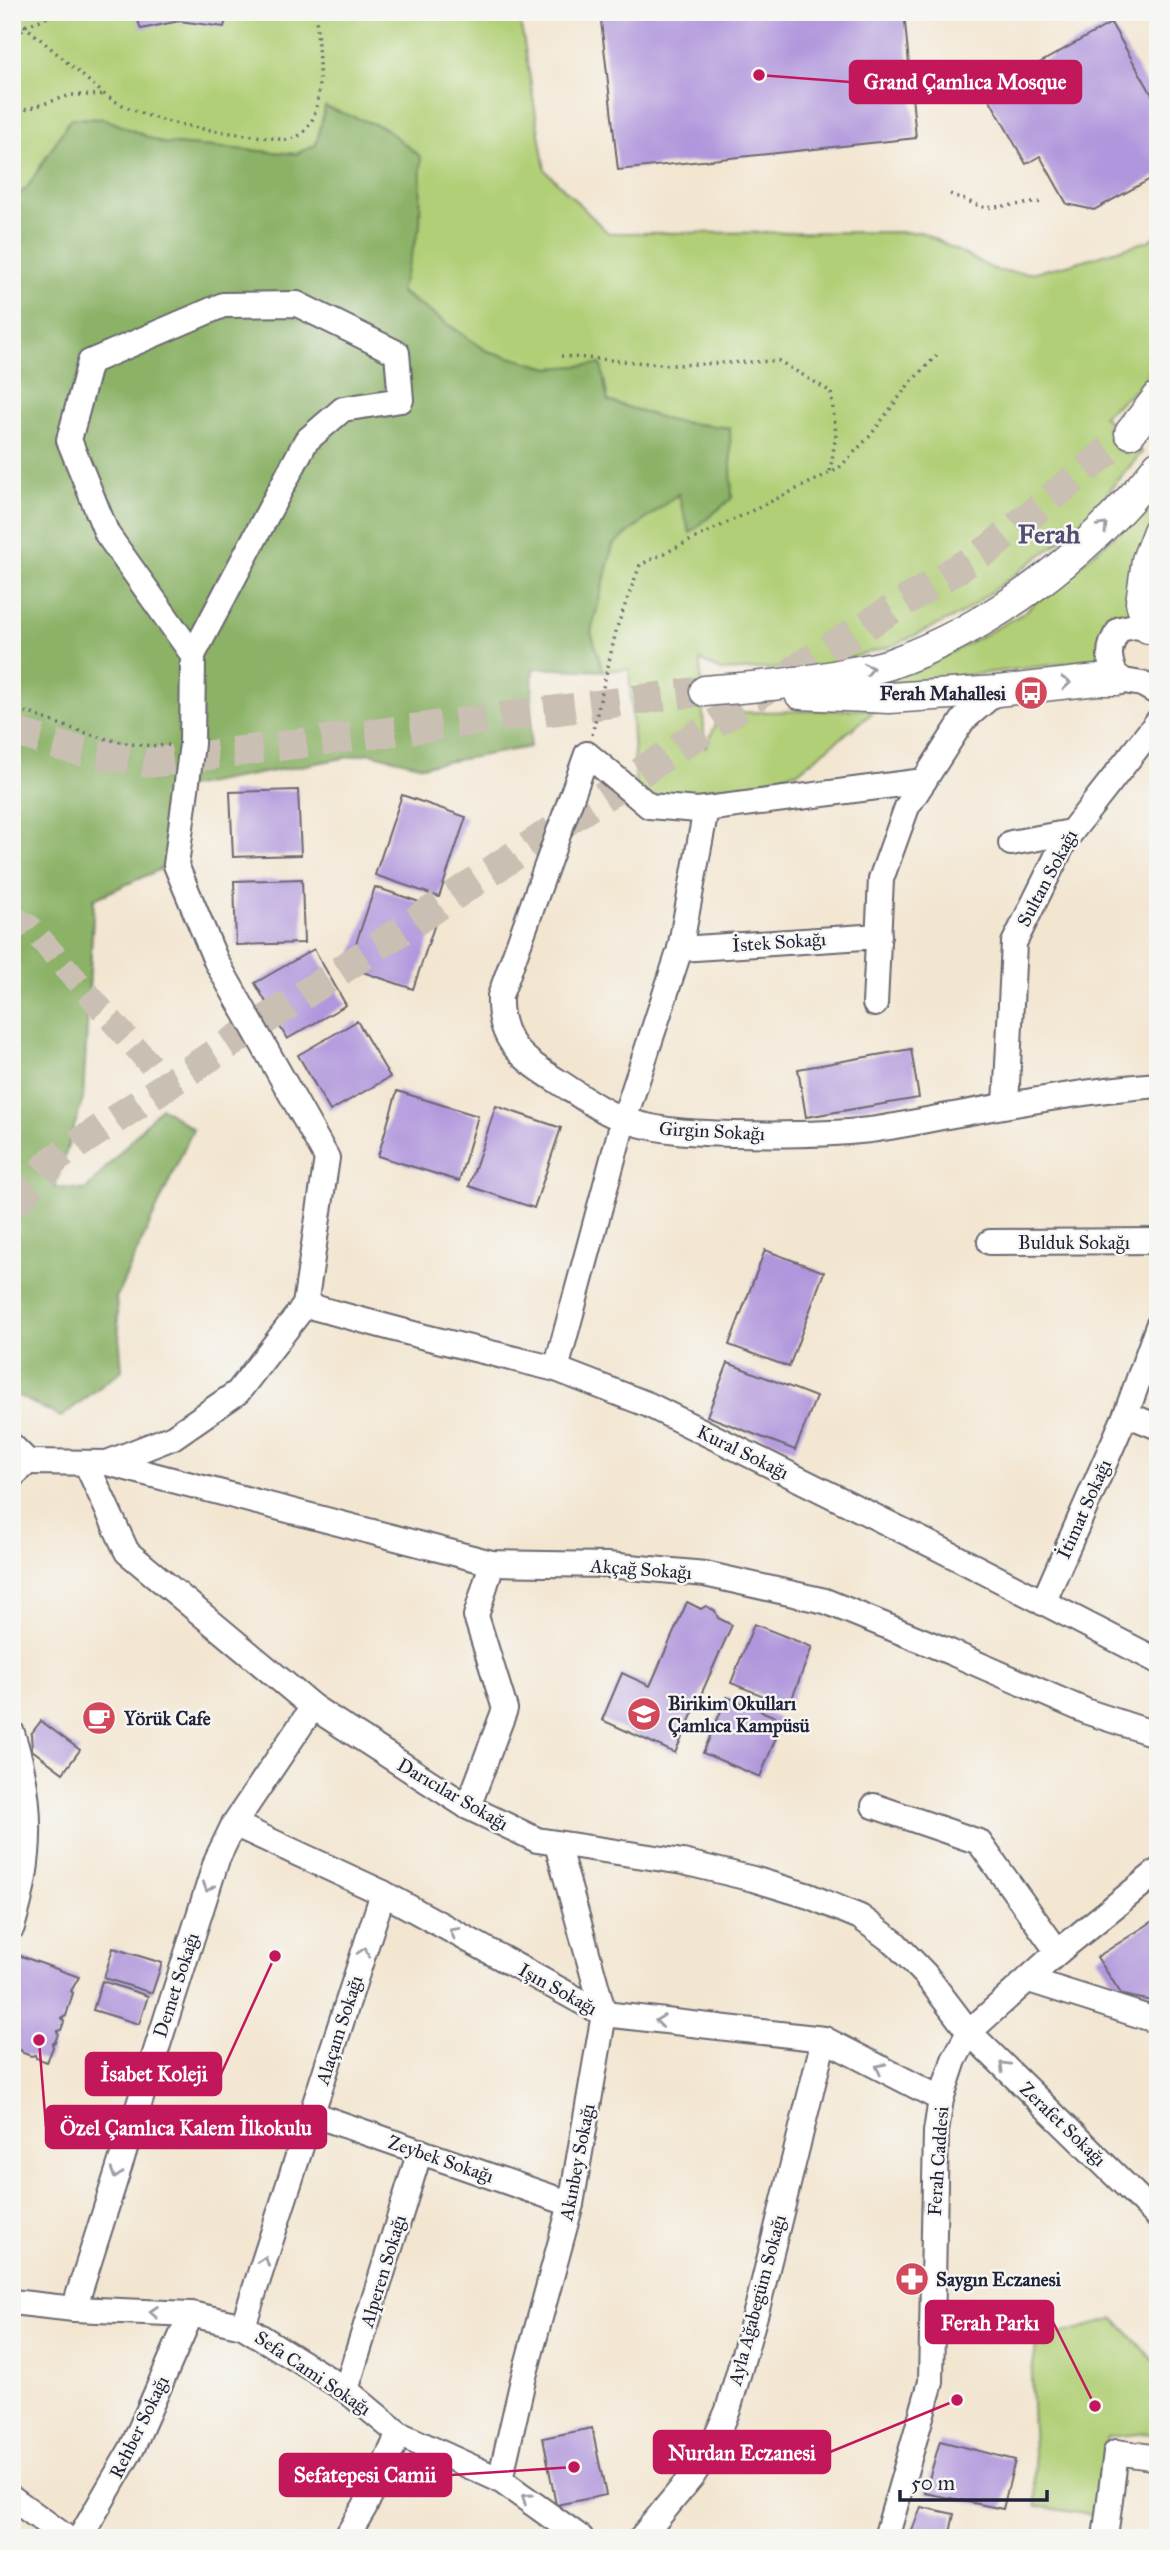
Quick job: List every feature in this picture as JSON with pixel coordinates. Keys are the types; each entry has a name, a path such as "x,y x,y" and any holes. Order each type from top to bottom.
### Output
{"main road":[{"path":"1130,432 1158,397"},
{"path":"1118,680 997,691 861,698 705,691 817,680 888,664 944,641 1004,606 1051,573 1100,532 1158,466"},
{"path":"1155,636 1141,602 1147,560 1158,530"}],"street":[{"path":"17,1461 97,1463 173,1437 238,1392 305,1305 327,1158 216,961 176,866 192,744 193,654 306,441 342,409 401,400 397,353 297,304 223,305 90,362 69,440 107,534 193,654"},
{"path":"1155,636 1135,625 1119,629 1112,639 1109,660 1118,680 1142,684 1158,693"},
{"path":"875,1004 881,879 907,807 963,720 997,691"},
{"name":"Sultan Sokağı","path":"1006,1105 1014,943 1071,832 1158,721"},
{"path":"587,754 649,806 706,809 924,781"},
{"name":"Girgin Sokağı","path":"587,754 500,996 499,1010 513,1046 530,1063 598,1107 624,1120 677,1132 792,1136 870,1130 1006,1105 1158,1085"},
{"path":"556,1370 624,1120 680,949 706,809"},
{"path":"1011,843 1071,832"},
{"name":"İstek Sokağı","path":"680,949 879,936"},
{"name":"Bulduk Sokağı","path":"990,1242 1158,1241"},
{"name":"Kural Sokağı","path":"305,1305 556,1370 649,1405 1158,1661"},
{"name":"İtimat Sokağı","path":"1043,1603 1126,1415 1158,1326"},
{"path":"1126,1415 1158,1427"},
{"name":"Akçağ Sokağı","path":"97,1463 492,1563 608,1565 705,1574 825,1601 1088,1712 1158,1735"},
{"name":"Darıcılar Sokağı","path":"97,1463 127,1552 313,1707 468,1807 537,1840 683,1863 753,1878 809,1896 860,1917 895,1943 925,1974 969,2032"},
{"path":"468,1807 505,1709 476,1616 492,1563"},
{"name":"Demet Sokağı","path":"74,2309 218,1859 234,1825 313,1707"},
{"path":"12,1733 16,1760 27,1796 28,1861 22,1895 12,1927"},
{"path":"874,1806 979,1842 1058,1952"},
{"name":"Işın Sokağı","path":"234,1825 383,1893 604,2014 824,2039 941,2099"},
{"name":"Akınbey Sokağı","path":"500,2480 523,2381 571,2204 604,2014 557,1844"},
{"name":"Ferah Caddesi","path":"886,2538 931,2382 936,2133 941,2099 954,2060 969,2032 1058,1952 1158,1871"},
{"name":"Alaçam Sokağı","path":"243,2326 383,1893"},
{"path":"1029,1980 1158,2021"},
{"name":"Zerafet Sokağı","path":"969,2032 1158,2217"},
{"name":"Ayla Ağabegüm Sokağı","path":"641,2538 693,2475 714,2442 727,2410 758,2305 824,2039"},
{"name":"Zeybek Sokağı","path":"312,2114 571,2204"},
{"name":"Alperen Sokağı","path":"346,2390 419,2151"},
{"name":"Sefa Cami Sokağı","path":"12,2302 74,2309 191,2314 243,2326 346,2390 399,2434 500,2480 581,2538"},
{"name":"Rehber Sokağı","path":"65,2536 132,2448 191,2314"},
{"path":"346,2538 399,2434"},
{"path":"1105,2538 1116,2452 1158,2458"},
{"path":"12,2498 65,2536"}],"path":[{"path":"12,50 25,26 61,12"},
{"path":"12,18 25,26 105,95 136,112 174,123 285,140 293,139 307,130 316,105 319,67 316,12"},
{"path":"12,114 71,95 105,95"},
{"path":"950,194 985,208 1042,202"},
{"path":"587,754 617,627 640,565 838,469 870,436 909,384 937,355"},
{"path":"561,356 672,365 779,361 831,392 836,434 830,472"},
{"path":"12,707 114,742 154,747 192,744"}],"green space":[{"path":"12,12 519,12 545,170 608,233 921,232 997,271 1030,273 1148,241 1158,235 1158,355 1140,386 1103,416 1142,452 1078,528 961,614 892,646 820,666 721,671 700,660 705,748 721,713 877,709 799,771 721,792 649,800 636,790 629,669 603,671 591,632 613,545 678,493 730,428 671,421 608,401 600,365 549,368 487,351 400,291 420,226 326,107 316,145 296,154 162,143 105,119 71,118 27,188 12,200"},
{"path":"325,107 383,127 421,157 420,226 400,292 487,351 549,368 601,364 608,401 671,421 730,428 732,498 690,533 678,494 613,545 591,632 603,671 533,668 530,747 423,766 370,753 177,789 163,868 94,899 83,1099 55,1187 86,1190 161,1107 193,1129 116,1298 122,1370 61,1417 12,1393 12,200 27,188 71,118 105,119 162,143 296,154 316,145"},
{"path":"1158,486 1158,518 1141,614 1117,657 855,689 925,667 1022,614 1121,530"},
{"path":"1115,2319 1158,2365 1158,2437 1148,2433 1107,2437 1091,2515 1036,2506 1031,2379 1037,2340"}],"building":[{"path":"135,12 228,12 224,27 179,21 141,29"},
{"path":"600,12 904,12 916,138 618,170"},
{"path":"1111,23 1158,105 1158,175 1094,210 1067,204 1040,156 1026,164 986,93"},
{"path":"298,790 301,855 233,857 230,792"},
{"path":"402,795 466,817 439,897 375,875"},
{"path":"302,879 304,943 236,945 234,881"},
{"path":"375,887 440,909 413,989 348,967"},
{"path":"314,949 346,1005 287,1039 255,983"},
{"path":"357,1021 390,1077 330,1111 298,1055"},
{"path":"911,1049 919,1098 806,1117 798,1069"},
{"path":"397,1091 478,1116 459,1181 378,1156"},
{"path":"496,1106 561,1128 534,1208 469,1186"},
{"path":"765,1250 824,1272 789,1367 729,1345"},
{"path":"728,1363 816,1397 795,1450 707,1416"},
{"path":"687,1602 701,1609 706,1606 715,1611 718,1618 732,1625 675,1753 602,1720 622,1673 650,1686"},
{"path":"754,1624 812,1647 789,1706 731,1683"},
{"path":"727,1697 783,1720 760,1777 703,1753"},
{"path":"41,1721 80,1750 63,1773 32,1750 31,1734"},
{"path":"1158,1918 1158,2002 1122,1995 1097,1957"},
{"path":"113,1948 162,1963 152,1993 104,1978"},
{"path":"18,1955 79,1977 71,1991 73,1993 66,2016 62,2018 64,2022 61,2030 57,2031 47,2062 35,2055 12,2049 12,1969"},
{"path":"102,1981 148,1996 139,2024 93,2010"},
{"path":"592,2428 606,2495 556,2505 543,2438"},
{"path":"940,2441 1015,2460 1003,2509 925,2493"},
{"path":"921,2507 954,2514 949,2538 909,2538"}],"tunnel":[{"path":"12,1206 52,1161 812,659 989,549 1130,433"},
{"path":"12,731 71,749 148,763 705,691"},
{"path":"12,916 30,927 168,1085"}],"place":[{"name":"Grand Çamlıca Mosque","path":"759,75"},
{"name":"Ferah Mahallesi","path":"1031,693"},
{"name":"Birikim Okulları Çamlıca Kampüsü","path":"644,1714"},
{"name":"Yörük Cafe","path":"99,1718"},
{"name":"İsabet Koleji","path":"275,1956"},
{"name":"Özel Çamlıca Kalem İlkokulu","path":"39,2040"},
{"name":"Saygın Eczanesi","path":"912,2279"},
{"name":"Nurdan Eczanesi","path":"957,2400"},
{"name":"Ferah Parkı","path":"1095,2406"},
{"name":"Sefatepesi Camii","path":"574,2467"}],"district":[{"name":"Ferah","path":"1049,534"}]}
